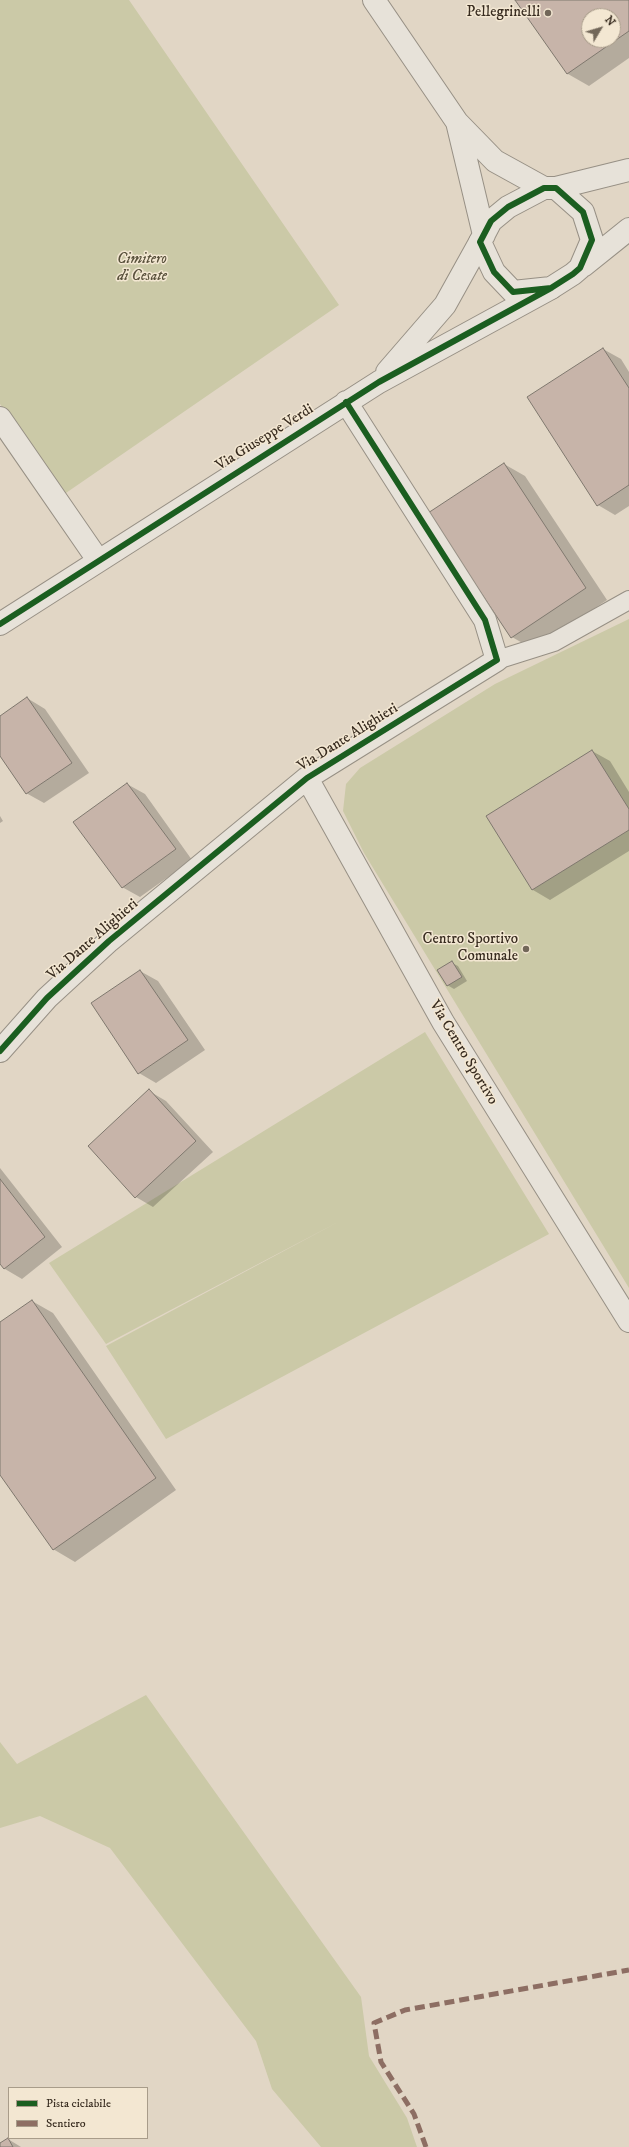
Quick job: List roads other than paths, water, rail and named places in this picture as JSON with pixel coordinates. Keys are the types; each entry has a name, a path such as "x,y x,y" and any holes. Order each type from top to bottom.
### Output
{"street":[{"path":"374,0 458,122 495,161 550,188 583,212 592,240 580,268"},
{"path":"458,122 482,239 494,272 513,292 551,288 580,268 629,229"},
{"path":"482,239 491,221 508,207 550,188 629,170"},
{"name":"Via Giuseppe Verdi","path":"379,382 445,305 482,239"},
{"name":"Via Giuseppe Verdi","path":"0,624 346,402 379,382 551,288"},
{"path":"346,402 486,620 497,660"},
{"path":"0,418 98,560"},
{"name":"Via Dante Alighieri","path":"0,1051 47,998 109,941 307,778 497,660"},
{"name":"Via Centro Sportivo","path":"307,778 442,1022 629,1321"}],"lane":[{"path":"497,660 554,642 629,600"}],"place":[{"name":"Pellegrinelli","path":"548,13"},
{"name":"Centro Sportivo Comunale","path":"526,949"}],"park label":[{"name":"Cimitero di Cesate","path":"142,268"}]}
